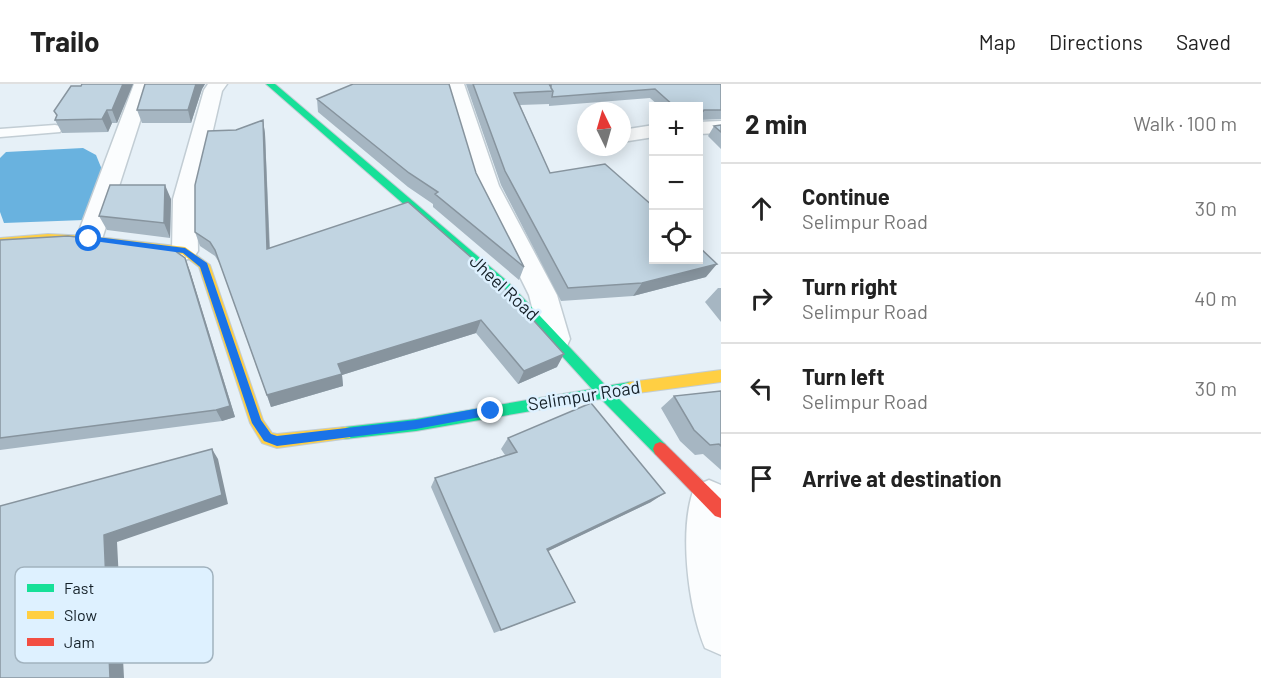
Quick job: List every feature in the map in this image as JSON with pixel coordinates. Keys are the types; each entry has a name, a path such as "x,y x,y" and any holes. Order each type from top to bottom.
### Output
{"street":[{"path":"89,239 143,84"},
{"path":"0,242 48,237 89,239 185,251 185,199 213,90 218,84"},
{"name":"Jheel Road","path":"270,84 504,285 603,392 715,505"},
{"path":"455,84 486,186 543,295 555,339"},
{"path":"703,128 721,127"},
{"path":"631,135 649,132"},
{"name":"Selimpur Road","path":"185,251 204,265 257,423 267,438 277,441 416,425 603,392 721,376"},
{"path":"715,505 707,572 713,610 721,632"}],"lane":[{"path":"0,133 55,129"}],"water":[{"path":"83,148 96,155 105,177 84,220 4,223 0,212 0,158 6,152"}],"building":[{"path":"123,84 112,110 107,110 102,119 55,120 57,115 54,111 71,86"},
{"path":"145,84 196,84 188,110 137,110"},
{"path":"353,84 449,84 476,173 524,267 435,194 438,192 409,173 317,99"},
{"path":"473,84 549,84 553,91 514,93 550,173 605,164 649,203 649,264 703,264 703,251 717,264 642,283 568,288 505,171"},
{"path":"551,84 721,84 721,110 703,111 703,102 670,102 655,89 552,97"},
{"path":"263,120 267,249 408,202 497,280 564,354 524,371 481,320 338,364 342,374 267,395 215,250 210,242 195,232 195,185 208,131 236,130"},
{"path":"721,125 721,132 714,126"},
{"path":"110,185 165,185 164,223 99,216"},
{"path":"68,236 171,248 185,258 230,406 216,410 0,438 0,240"},
{"path":"721,391 721,446 719,444 710,445 694,430 674,396"},
{"path":"591,403 665,493 547,549 575,602 501,630 435,478 517,452 508,438"},
{"path":"212,449 222,495 104,535 105,567 15,567 15,663 109,663 110,678 0,678 0,506"}],"traffic: fast":[{"path":"270,84 504,285 603,392 660,449"},
{"path":"345,433 416,425 630,388"}],"traffic: slow":[{"path":"0,242 48,237 89,239 185,251 204,265 257,423 267,438 277,441 345,433"},
{"path":"630,388 721,376"}],"traffic: jam":[{"path":"660,449 721,510"}],"route":[{"path":"89,239 185,251 204,265 257,423 267,438 277,441 416,425 491,411"}]}
